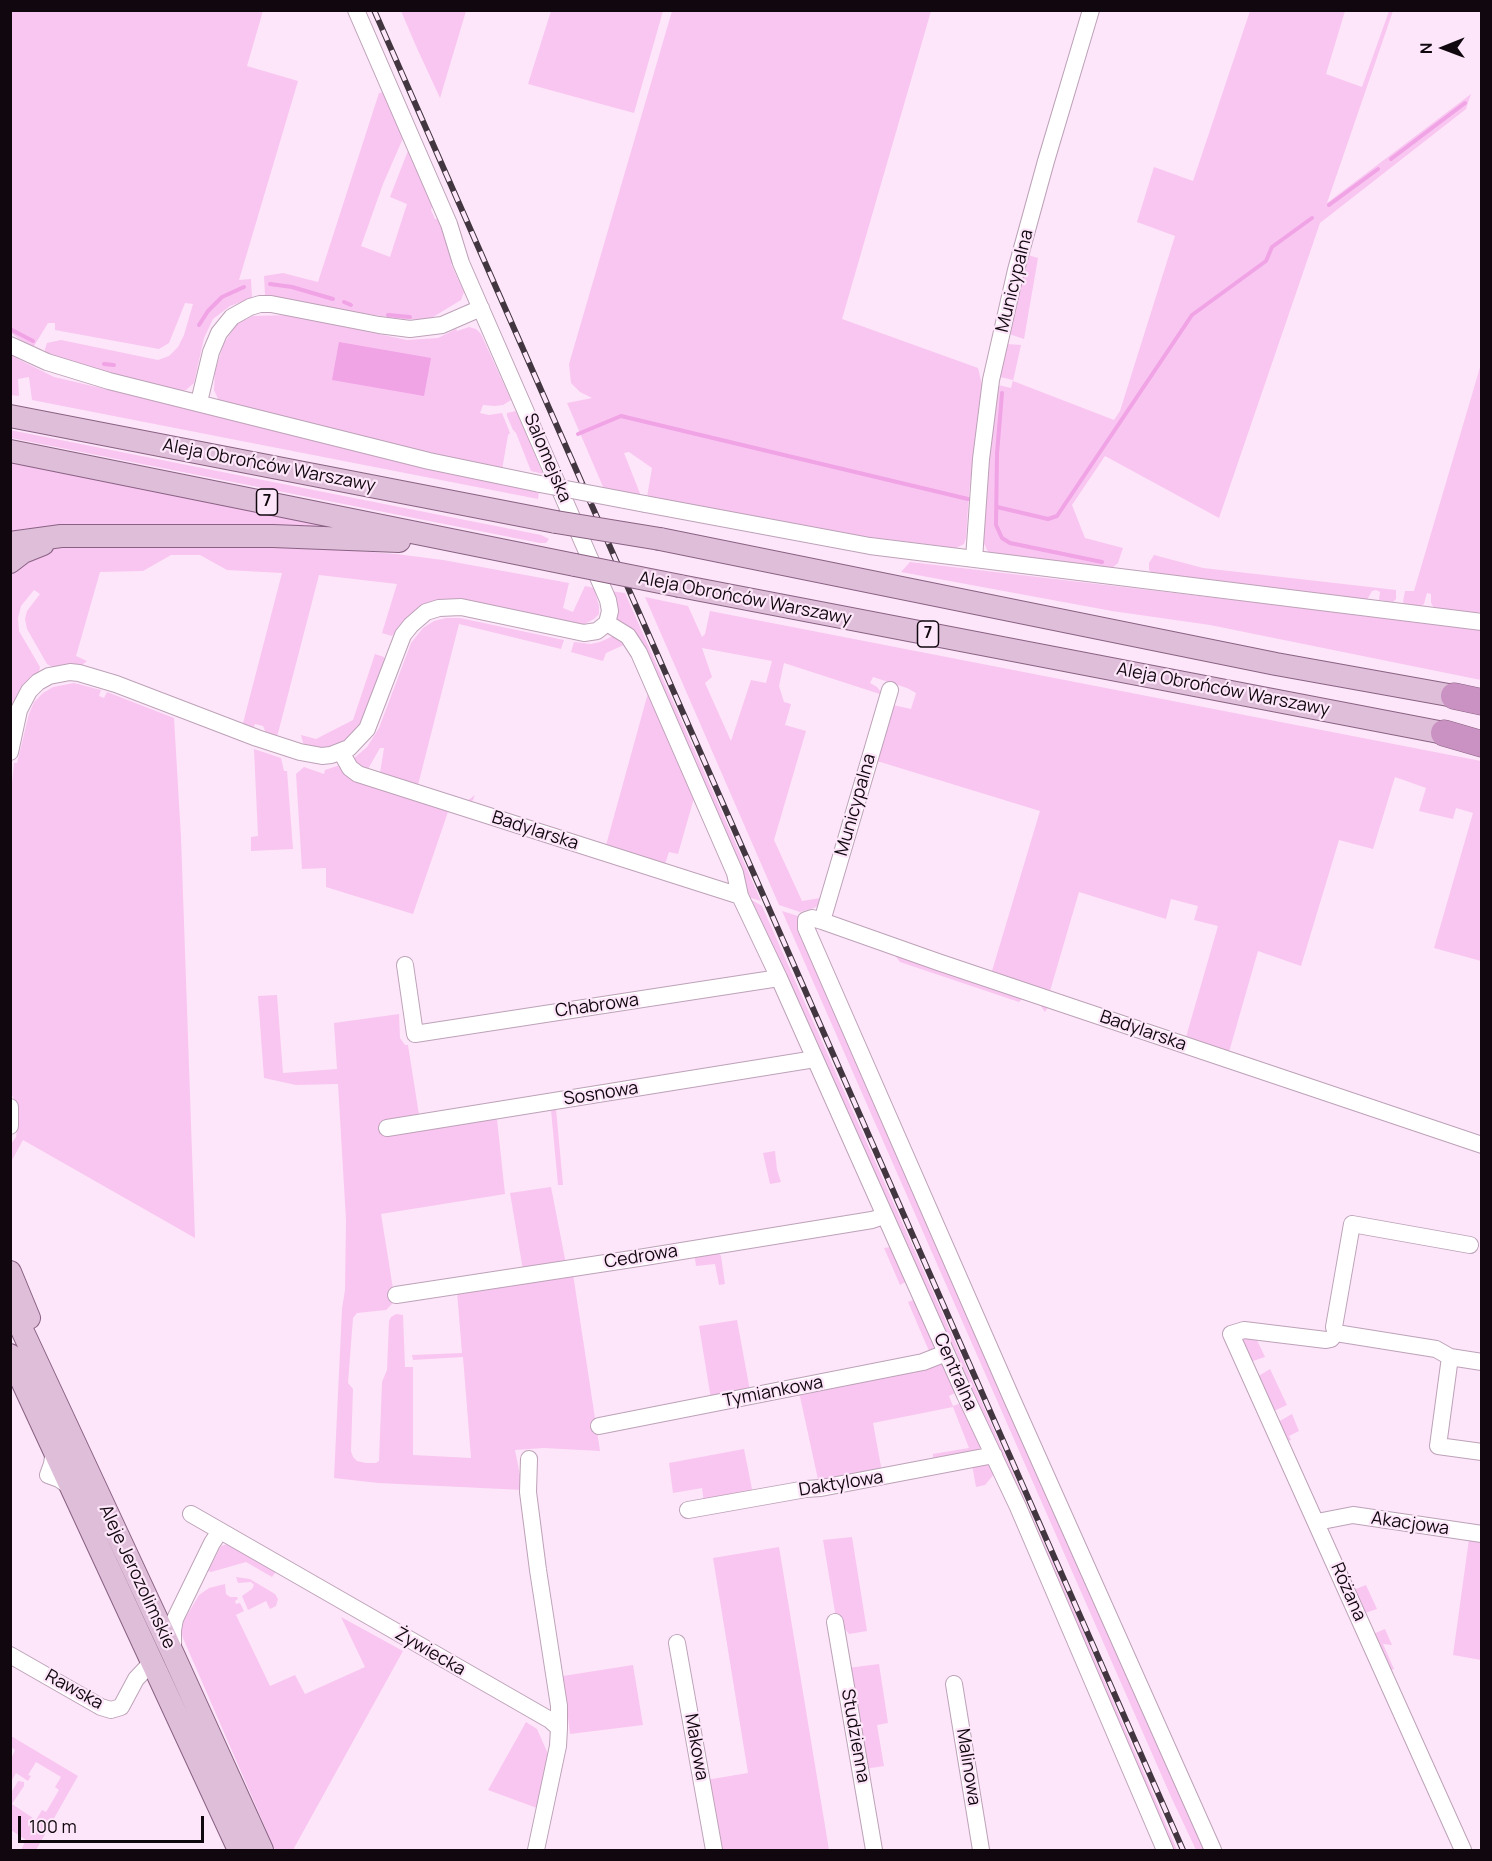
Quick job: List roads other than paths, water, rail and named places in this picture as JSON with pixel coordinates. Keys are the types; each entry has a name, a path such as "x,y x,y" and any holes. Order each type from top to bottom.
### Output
{"highway":[{"name":"Aleja Obrońców Warszawy","path":"1454,696 1482,702"},
{"path":"1444,733 1482,742"}],"main road":[{"name":"Aleja Obrońców Warszawy","path":"10,416 556,522 660,539 1276,664 1454,696"},
{"name":"Aleja Obrońców Warszawy","path":"10,452 680,586 1444,733"},
{"path":"10,562 23,552 62,536"},
{"path":"10,543 62,536 273,536 383,539 522,555"},
{"path":"10,1272 27,1313 48,1386"},
{"name":"Aleje Jerozolimskie","path":"10,1304 262,1851"},
{"name":"Aleje Jerozolimskie","path":"10,1355 239,1851"}],"street":[{"name":"Salomejska","path":"356,10 449,224 461,263 608,600 610,611 607,623"},
{"name":"Municypalna","path":"975,559 981,459 991,380 1016,270 1091,10"},
{"path":"198,402 215,341 232,317 250,307 260,304 286,306 410,329 441,325 481,308"},
{"path":"10,345 74,372 429,461 859,545 1482,622"},
{"path":"10,752 16,719 25,696 31,688 49,676 67,672 79,673 116,684 300,752 325,756 341,752 358,741 367,729 403,635 426,612 439,608 461,607 584,633 597,632 607,623 628,636 639,653 735,873 740,896"},
{"name":"Municypalna","path":"814,920 890,690"},
{"name":"Badylarska","path":"341,752 350,768 358,774 740,896"},
{"name":"Centralna","path":"740,896 1018,1507 1165,1851"},
{"path":"814,920 806,928 1011,1399 1213,1851"},
{"name":"Badylarska","path":"814,920 1482,1145"},
{"name":"Chabrowa","path":"405,964 415,1034 779,978"},
{"name":"Sosnowa","path":"387,1128 815,1059"},
{"path":"10,1107 10,1126"},
{"name":"Cedrowa","path":"396,1295 645,1257 885,1216"},
{"path":"1470,1245 1352,1224 1334,1327 1336,1334 1436,1349 1450,1357 1482,1362"},
{"name":"Różana","path":"1336,1334 1326,1341 1244,1330 1231,1334 1463,1851"},
{"name":"Tymiankowa","path":"599,1426 923,1362 946,1353"},
{"path":"1450,1357 1438,1446 1482,1452"},
{"name":"Daktylowa","path":"688,1510 902,1474 994,1455"},
{"path":"529,1459 528,1492 532,1529 560,1706 558,1746 536,1851"},
{"name":"Żywiecka","path":"191,1514 550,1720 559,1728"},
{"name":"Akacjowa","path":"1317,1522 1353,1515 1482,1534"},
{"path":"1329,1549 1331,1533 1338,1518"},
{"path":"173,1654 173,1630 182,1606 220,1531"},
{"path":"147,1599 166,1609 182,1606"},
{"name":"Studzienna","path":"836,1622 874,1851"},
{"name":"Makowa","path":"677,1643 714,1851"},
{"name":"Rawska","path":"10,1655 101,1707 111,1710 122,1707 136,1679 152,1662"},
{"name":"Malinowa","path":"954,1684 981,1851"}],"waterway":[{"path":"1391,159 1465,103"},
{"path":"1329,205 1378,169"},
{"path":"997,507 1048,519 1057,516 1192,315 1266,261 1272,247 1312,218"},
{"path":"270,284 292,287 333,299"},
{"path":"199,325 208,311 222,297 244,287"},
{"path":"344,302 351,305"},
{"path":"388,315 410,317"},
{"path":"10,329 33,341"},
{"path":"104,364 114,365"},
{"path":"1002,393 997,454 996,525 1002,538 1010,543 1102,562"},
{"path":"578,434 621,416 968,499"}],"railway":[{"path":"374,10 1183,1850"}]}
